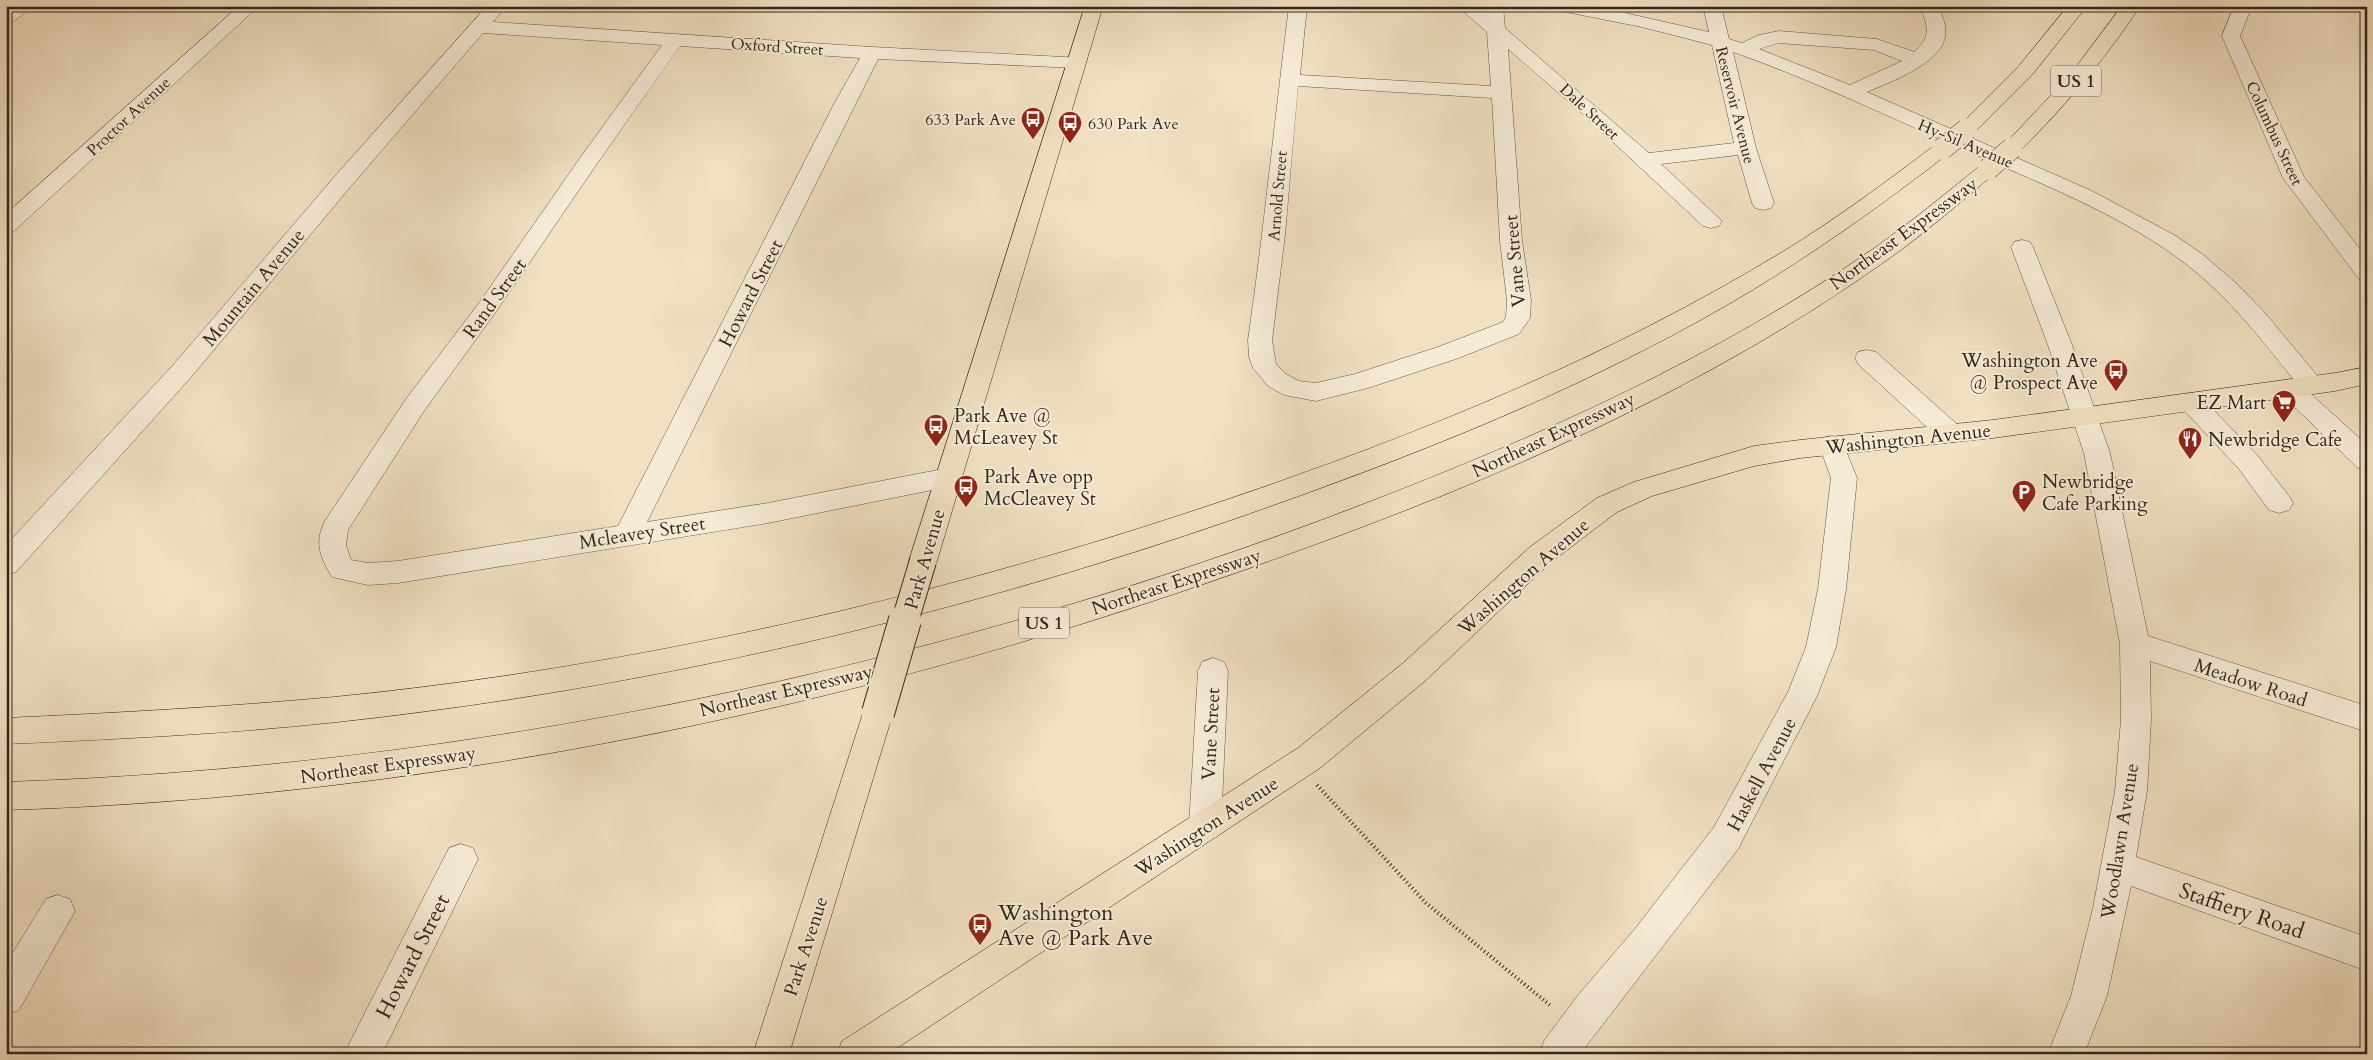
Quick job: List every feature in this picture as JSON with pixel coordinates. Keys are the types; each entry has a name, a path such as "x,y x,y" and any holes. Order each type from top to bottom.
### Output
{"main road":[{"name":"Park Avenue","path":"771,1054 837,849 948,478 1094,6"},
{"name":"US 1","path":"6,731 203,723 434,699 549,681 771,637 951,594 1180,527 1346,469 1425,439 1569,376 1695,312 1773,268 1850,219 1966,129 2025,72 2078,6"},
{"name":"Northeast Expressway","path":"6,796 147,789 269,779 390,765 627,726 798,688 1014,632 1114,602 1286,544 1389,506 1488,465 1620,404 1747,337 1840,280 1901,238 2012,148 2073,85 2102,49 2130,6"},
{"name":"Washington Avenue","path":"855,1054 1005,954 1309,758 1414,672 1540,555 1607,505 1643,489 1754,456 1832,445 2085,417 2300,387 2367,375"}],"street":[{"path":"6,18 24,6"},
{"name":"Proctor Avenue","path":"6,226 250,6"},
{"name":"Mountain Avenue","path":"6,564 182,370 497,6"},
{"name":"Arnold Street","path":"1277,380 1265,368 1261,357 1260,340 1274,235 1298,6"},
{"name":"Dale Street","path":"1466,6 1556,79 1711,221"},
{"name":"Vane Street","path":"1277,380 1294,389 1316,392 1336,388 1447,353 1511,328 1518,318 1519,300 1511,241 1494,6"},
{"name":"Hy-Sil Avenue","path":"1561,6 1654,23 1743,49 2089,196 2160,236 2193,258 2229,288 2265,328 2300,387 2367,461"},
{"name":"Reservoir Avenue","path":"1712,6 1746,148 1763,203"},
{"path":"1849,93 1917,60 1928,50 1935,40 1936,28 1929,6"},
{"name":"Columbus Street","path":"2243,6 2231,36 2288,168 2306,196 2367,274"},
{"name":"Oxford Street","path":"478,26 872,52 1076,62"},
{"path":"1743,49 1766,39 1779,37 1877,45 1917,60"},
{"name":"Rand Street","path":"338,562 332,553 331,541 335,528 349,504 415,405 487,308 587,162 676,39"},
{"name":"Howard Street","path":"628,534 643,501 872,52"},
{"path":"1289,80 1501,94"},
{"path":"1643,160 1746,148"},
{"name":"Woodlawn Avenue","path":"2022,246 2097,453 2112,520 2135,644 2136,720 2131,791 2118,866 2089,996 2066,1054"},
{"path":"1867,358 1950,433"},
{"path":"2191,402 2248,462 2279,503"},
{"name":"Haskell Avenue","path":"1557,1054 1726,838 1802,696 1820,647 1832,590 1844,478 1832,445"},
{"name":"Mcleavey Street","path":"338,562 342,569 368,574 398,572 768,513 948,478"},
{"name":"Meadow Road","path":"2135,644 2367,719"},
{"name":"Vane Street","path":"1205,826 1213,671"},
{"name":"Howard Street","path":"362,1054 461,859"},
{"name":"Staffiery Road","path":"2118,866 2367,954"},
{"path":"6,997 58,911"}],"path":[{"path":"1317,785 1426,903 1557,1011"}],"place":[{"name":"633 Park Ave","path":"1033,140"},
{"name":"630 Park Ave","path":"1070,144"},
{"name":"Washington Ave @ Prospect Ave","path":"2116,392"},
{"name":"EZ Mart","path":"2284,423"},
{"name":"Park Ave @ McLeavey St","path":"936,447"},
{"name":"Newbridge Cafe","path":"2190,460"},
{"name":"Park Ave opp McCleavey St","path":"966,508"},
{"name":"Newbridge Cafe Parking","path":"2024,513"},
{"name":"Washington Ave @ Park Ave","path":"980,946"}]}
